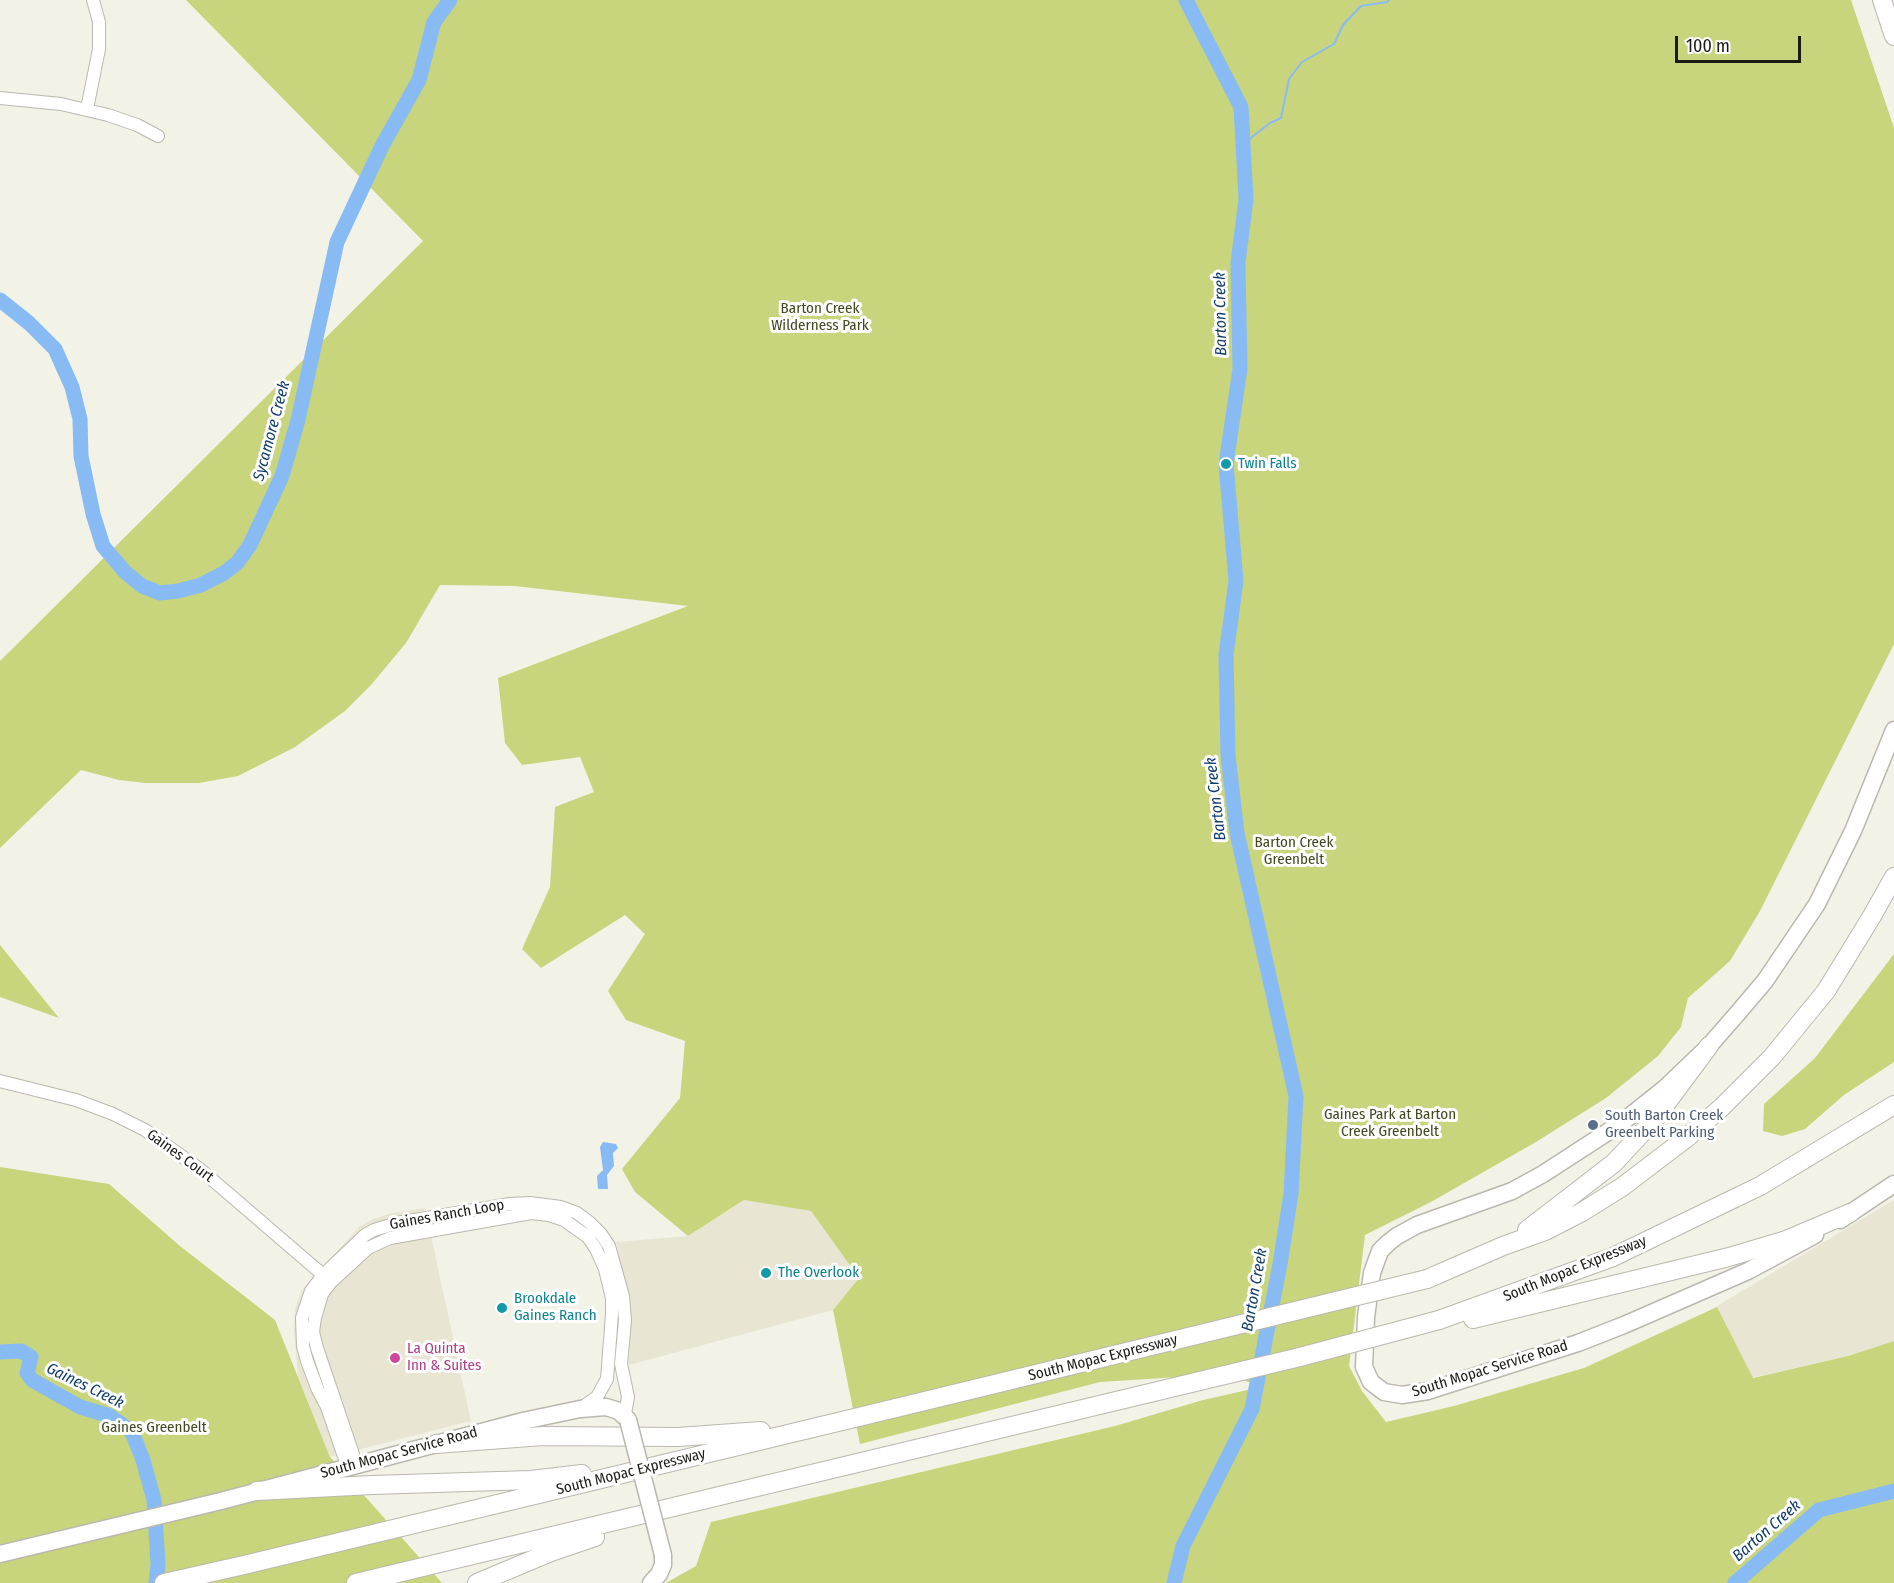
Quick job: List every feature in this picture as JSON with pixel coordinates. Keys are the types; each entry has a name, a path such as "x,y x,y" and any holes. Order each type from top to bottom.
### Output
{"highway":[{"path":"1882,0 1894,36"},
{"name":"South Mopac Expressway","path":"164,1583 617,1476 1427,1279 1503,1246 1545,1231 1582,1212 1658,1161 1722,1107 1772,1057 1826,991 1894,877"},
{"path":"1503,1246 1548,1216 1614,1163 1654,1119 1709,1046"},
{"name":"South Mopac Expressway","path":"356,1583 1300,1357 1439,1320 1613,1257 1760,1186 1894,1105"},
{"path":"1439,1320 1472,1320 1729,1257 1786,1240 1850,1213"},
{"path":"436,1444 543,1436 678,1437 811,1428"},
{"path":"258,1491 521,1480 589,1473 617,1476"},
{"path":"477,1583 551,1552 612,1531 643,1515"}],"main road":[{"name":"South Mopac Service Road","path":"1894,730 1853,831 1816,904 1765,981 1709,1046 1664,1089 1620,1125 1544,1174 1512,1191 1417,1225 1388,1243 1380,1251 1375,1262 1366,1317 1364,1367 1371,1382 1384,1392 1414,1394 1578,1343 1748,1271 1832,1226 1894,1184"},
{"name":"South Mopac Service Road","path":"0,1554 221,1501 483,1430 580,1409 614,1408 626,1417"},
{"path":"626,1417 663,1556 663,1565 651,1583"}],"street":[{"path":"87,109 99,49 99,22 93,0"},
{"path":"0,98 43,101 87,109 126,120 158,136"},
{"name":"Gaines Court","path":"0,1081 75,1100 113,1114 145,1130 201,1170 327,1279"},
{"name":"Gaines Ranch Loop","path":"352,1467 332,1405 318,1390 307,1360 302,1334 305,1306 311,1291 327,1279 365,1235 385,1226 510,1204 530,1208 561,1207 577,1213 601,1234 609,1246 623,1296 625,1320 616,1333 607,1378 597,1397 580,1409"},
{"name":"Gaines Ranch Loop","path":"616,1333 628,1396 626,1417"}],"shaded area":[{"path":"744,1200 811,1211 859,1278 833,1310 629,1365 631,1321 628,1293 616,1242 688,1236"},
{"path":"1894,1200 1894,1341 1848,1356 1732,1382 1707,1312"},
{"path":"425,1208 471,1421 330,1457 298,1376 294,1331 295,1310 301,1291 359,1227 373,1219 392,1213"}],"green space":[{"path":"186,0 1851,0 1894,128 1894,644 1760,911 1730,961 1688,998 1681,1027 1658,1056 1606,1098 1536,1142 1431,1202 1365,1235 1349,1366 1362,1391 1386,1422 1454,1406 1584,1368 1717,1307 1753,1378 1848,1356 1894,1341 1894,1583 666,1583 696,1566 711,1522 1115,1426 1203,1400 1261,1387 1228,1374 1100,1382 860,1444 833,1310 859,1278 811,1211 744,1200 688,1236 635,1192 622,1169 680,1098 685,1041 626,1020 608,991 645,934 625,915 541,968 522,949 550,887 555,807 594,792 580,757 522,765 505,743 498,678 688,606 515,586 440,585 406,643 371,685 345,711 295,747 238,776 199,783 145,783 119,780 81,770 0,848 0,661 423,241"},
{"path":"0,945 25,976 59,1018 0,997"},
{"path":"1894,954 1894,1062 1844,1095 1805,1129 1782,1136 1763,1131 1764,1104 1815,1058"},
{"name":"Gaines Greenbelt","path":"0,1167 109,1184 180,1246 275,1320 330,1457 442,1583 0,1583"}],"water":[{"path":"603,1142 616,1144 618,1148 613,1153 614,1166 607,1175 608,1189 598,1189 597,1176 603,1170 600,1147"}],"waterway":[{"name":"Sycamore Creek","path":"0,300 29,323 55,349 72,387 80,419 81,456 93,514 103,546 125,572 142,586 160,593 201,585 224,573 237,563 250,545 282,476 298,420 337,242 382,146 419,80 434,22 450,0"},
{"name":"Barton Creek","path":"1174,1583 1183,1546 1252,1409 1291,1194 1296,1096 1237,833 1228,755 1226,655 1236,581 1226,464 1240,369 1238,263 1246,199 1241,107 1186,0"},
{"path":"1243,144 1270,123 1281,118 1289,79 1302,62 1334,44 1343,25 1361,6 1389,0"},
{"name":"Gaines Creek","path":"0,1352 21,1351 31,1357 27,1373 32,1380 80,1407 110,1416 132,1432 143,1460 154,1500 158,1564 156,1583"},
{"name":"Barton Creek","path":"1735,1583 1819,1510 1894,1491"}],"place":[{"name":"Twin Falls","path":"1226,464"},
{"name":"South Barton Creek Greenbelt Parking","path":"1593,1125"},
{"name":"The Overlook","path":"766,1273"},
{"name":"Brookdale Gaines Ranch","path":"502,1308"},
{"name":"La Quinta Inn & Suites","path":"395,1358"}],"park label":[{"name":"Barton Creek Wilderness Park","path":"820,318"},
{"name":"Barton Creek Greenbelt","path":"1294,852"},
{"name":"Gaines Park at Barton Creek Greenbelt","path":"1390,1124"}]}
